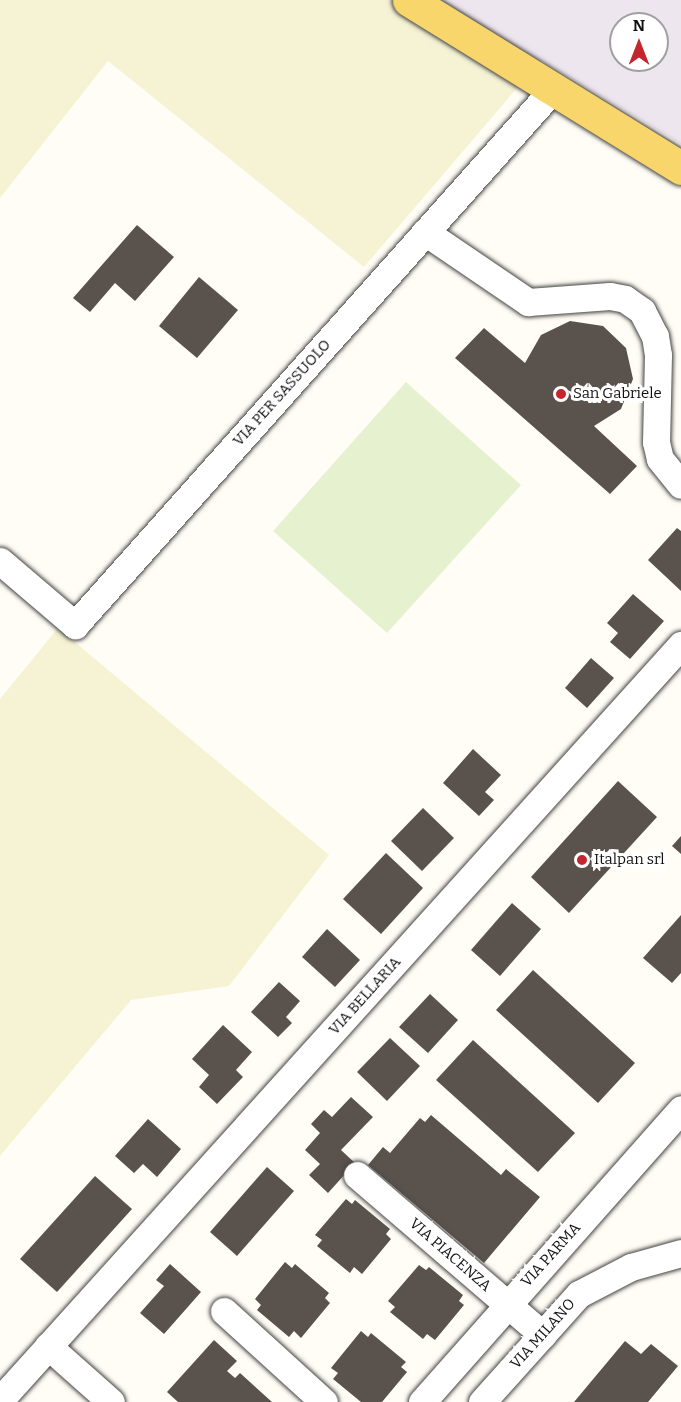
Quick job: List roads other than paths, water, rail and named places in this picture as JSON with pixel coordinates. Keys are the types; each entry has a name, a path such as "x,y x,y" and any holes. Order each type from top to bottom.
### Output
{"main road":[{"path":"409,0 555,87 681,168"}],"street":[{"name":"VIA PER SASSUOLO","path":"0,561 75,625 555,87"},
{"path":"425,232 528,302 610,296 625,298 642,311 655,336 658,355 656,442 660,459 681,485"},
{"name":"VIA BELLARIA","path":"0,1400 681,645"},
{"name":"VIA PARMA","path":"422,1402 681,1109"},
{"name":"VIA PIACENZA","path":"357,1175 543,1335"},
{"name":"VIA MILANO","path":"482,1402 579,1294 631,1267 681,1253"},
{"path":"224,1311 324,1402"},
{"path":"48,1346 111,1402"}],"place":[{"name":"San Gabriele","path":"561,394"},
{"name":"Italpan srl","path":"582,860"}]}
